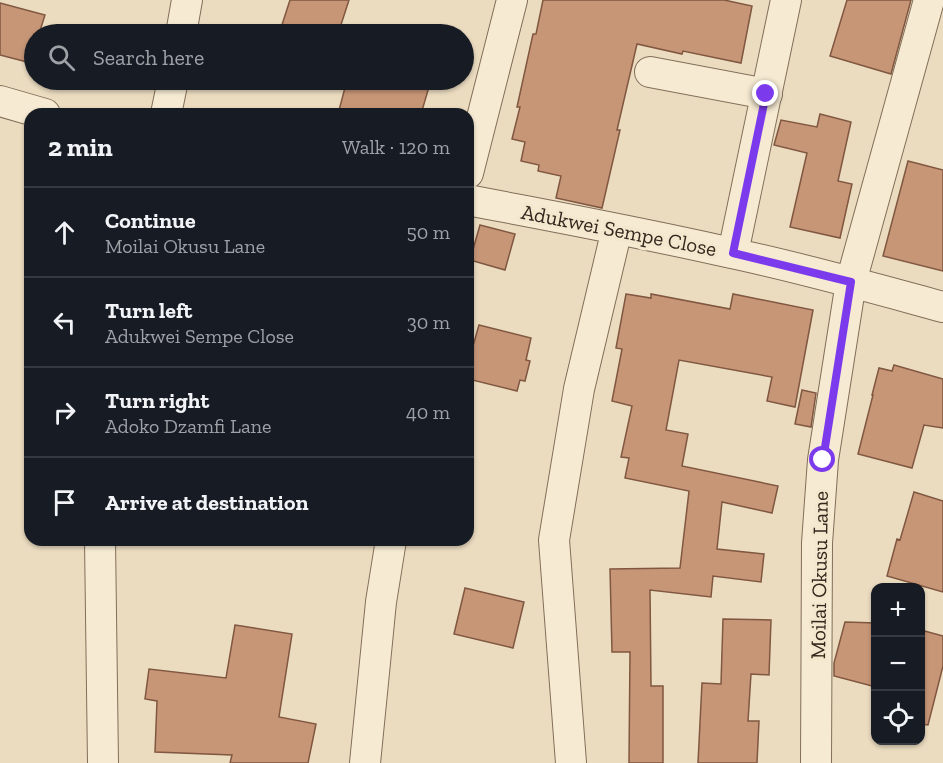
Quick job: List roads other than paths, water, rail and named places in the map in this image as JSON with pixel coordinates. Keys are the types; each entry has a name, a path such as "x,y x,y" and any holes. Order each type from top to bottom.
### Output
{"street":[{"path":"183,24 188,0"},
{"path":"474,149 512,0"},
{"path":"733,253 786,0"},
{"name":"Moilai Okusu Lane","path":"816,763 818,543 823,460 851,282 929,0"},
{"path":"650,72 766,94"},
{"path":"167,108 171,90"},
{"path":"0,101 24,108"},
{"name":"Adukwei Sempe Close","path":"474,201 733,253 943,307"},
{"path":"571,763 554,540 579,389 617,229"},
{"path":"100,546 103,763"},
{"path":"365,763 381,602 390,546"}]}
